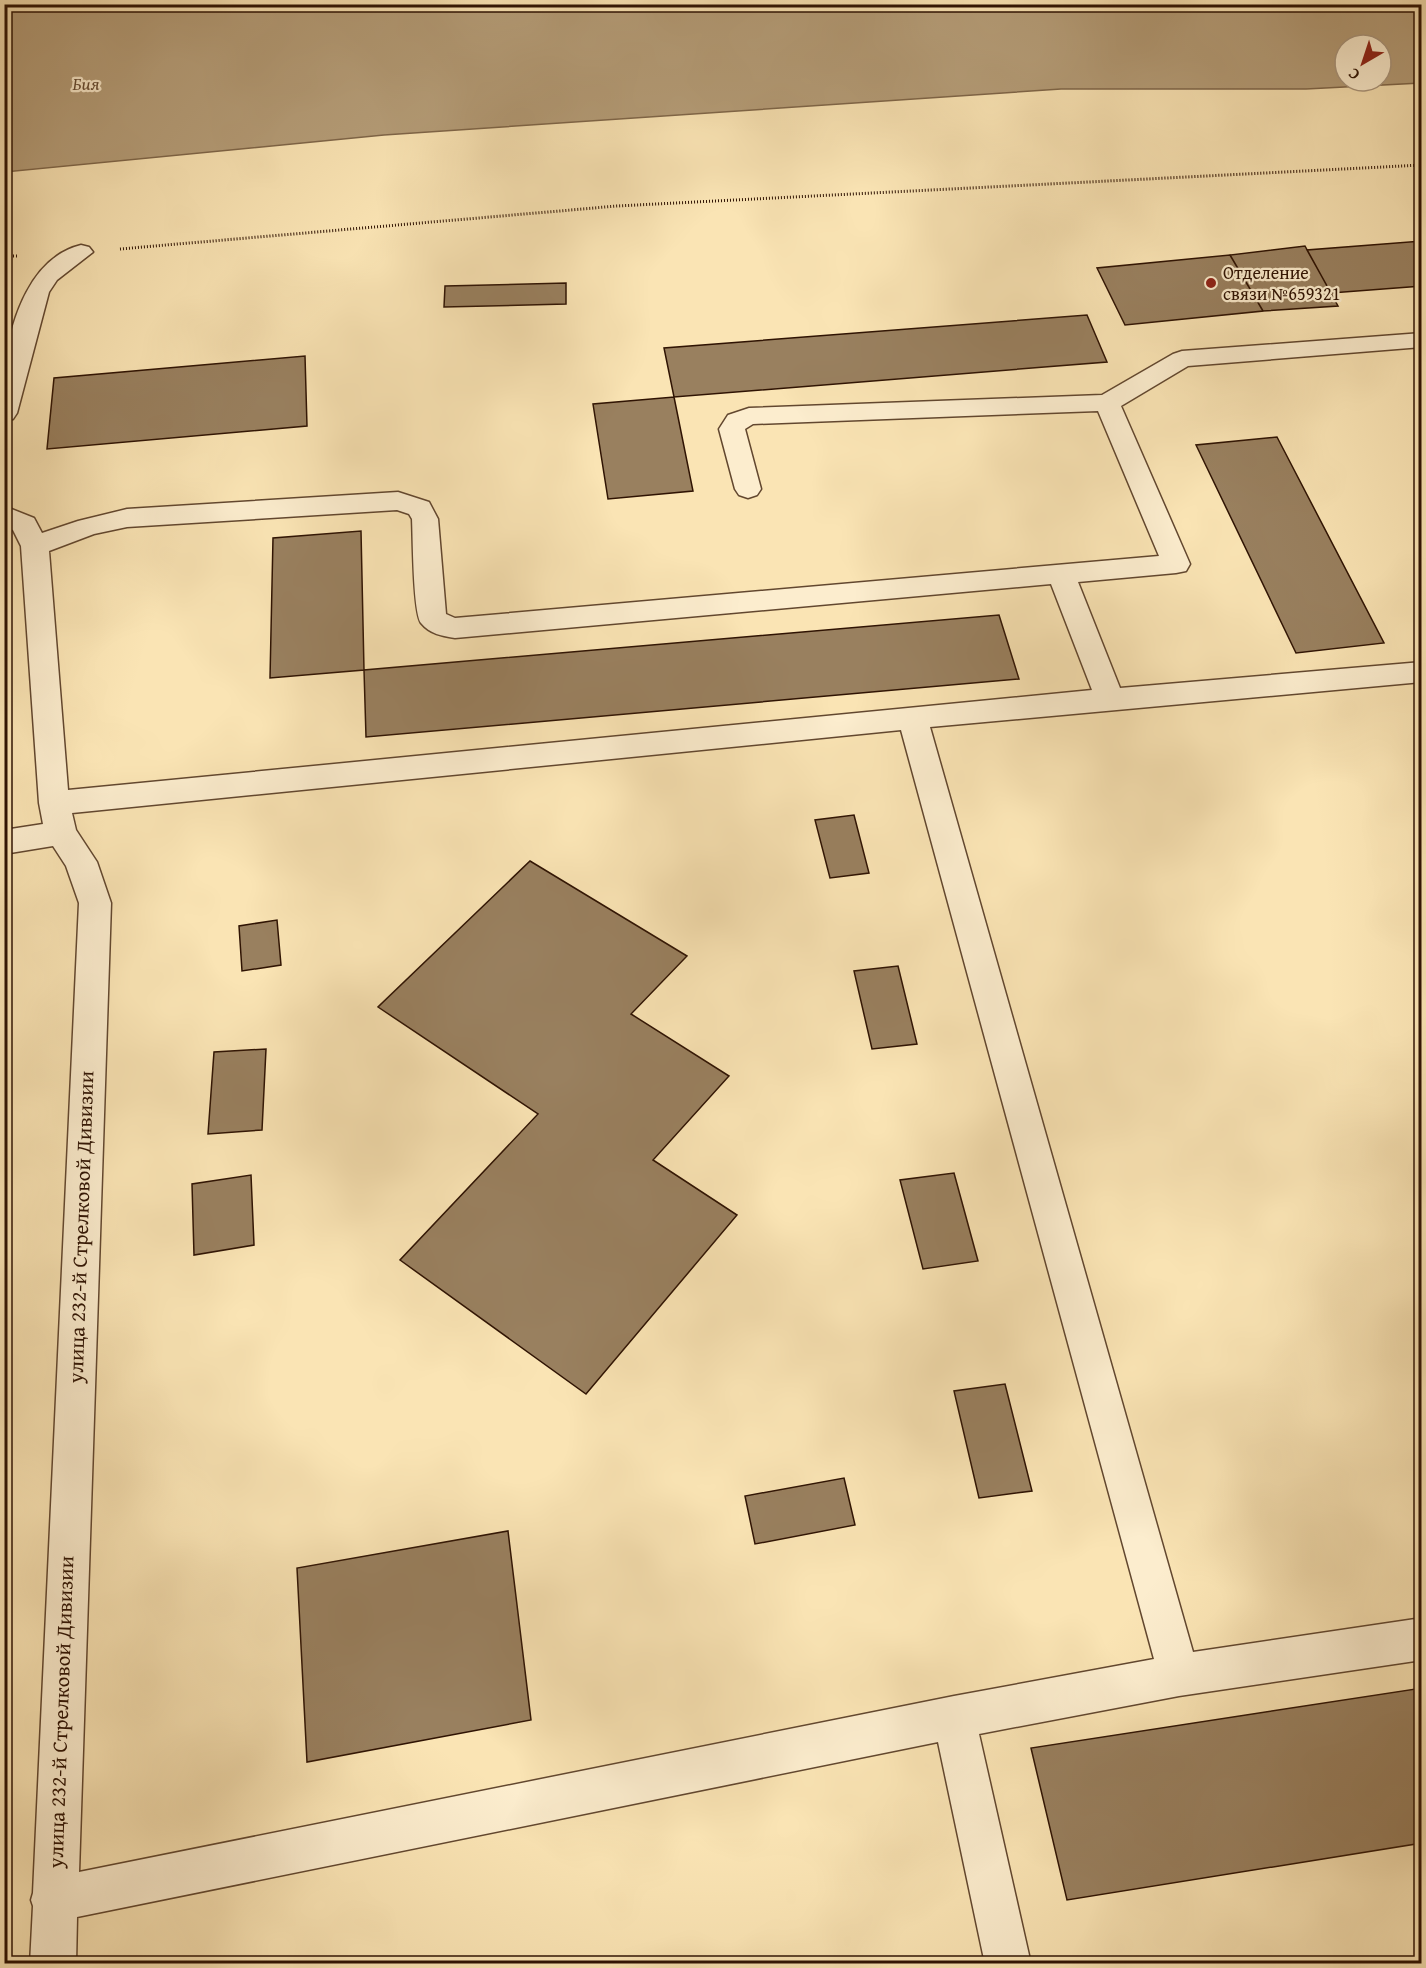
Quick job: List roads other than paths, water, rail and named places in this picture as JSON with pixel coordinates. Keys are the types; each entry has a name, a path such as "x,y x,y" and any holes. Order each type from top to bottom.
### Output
{"street":[{"path":"4,413 37,291 49,275 81,252"},
{"path":"748,489 732,429 737,421 749,416 1107,403 1182,359 1422,340"},
{"path":"35,546 88,527 127,518 398,501 411,503 420,508 424,519 432,617 442,626 455,628 1062,576 1176,564 1107,403"},
{"path":"4,515 24,524 35,546 58,818"},
{"path":"1062,576 1110,699"},
{"path":"4,842 58,818 913,719 1110,699 1422,672"},
{"path":"913,719 1179,1675"},
{"name":"улица 232-й Стрелковой Дивизии","path":"52,1964 95,903 81,862 58,818"},
{"path":"53,1900 954,1717 1179,1675 1422,1640"},
{"path":"954,1717 1008,1964"}],"water":[{"name":"Бия","path":"5,4 1421,5 1421,83 1393,84 1393,33 1333,33 1333,88 1061,89 384,135 5,172"}],"place":[{"name":"Отделение связи №659321","path":"1211,283"}]}
